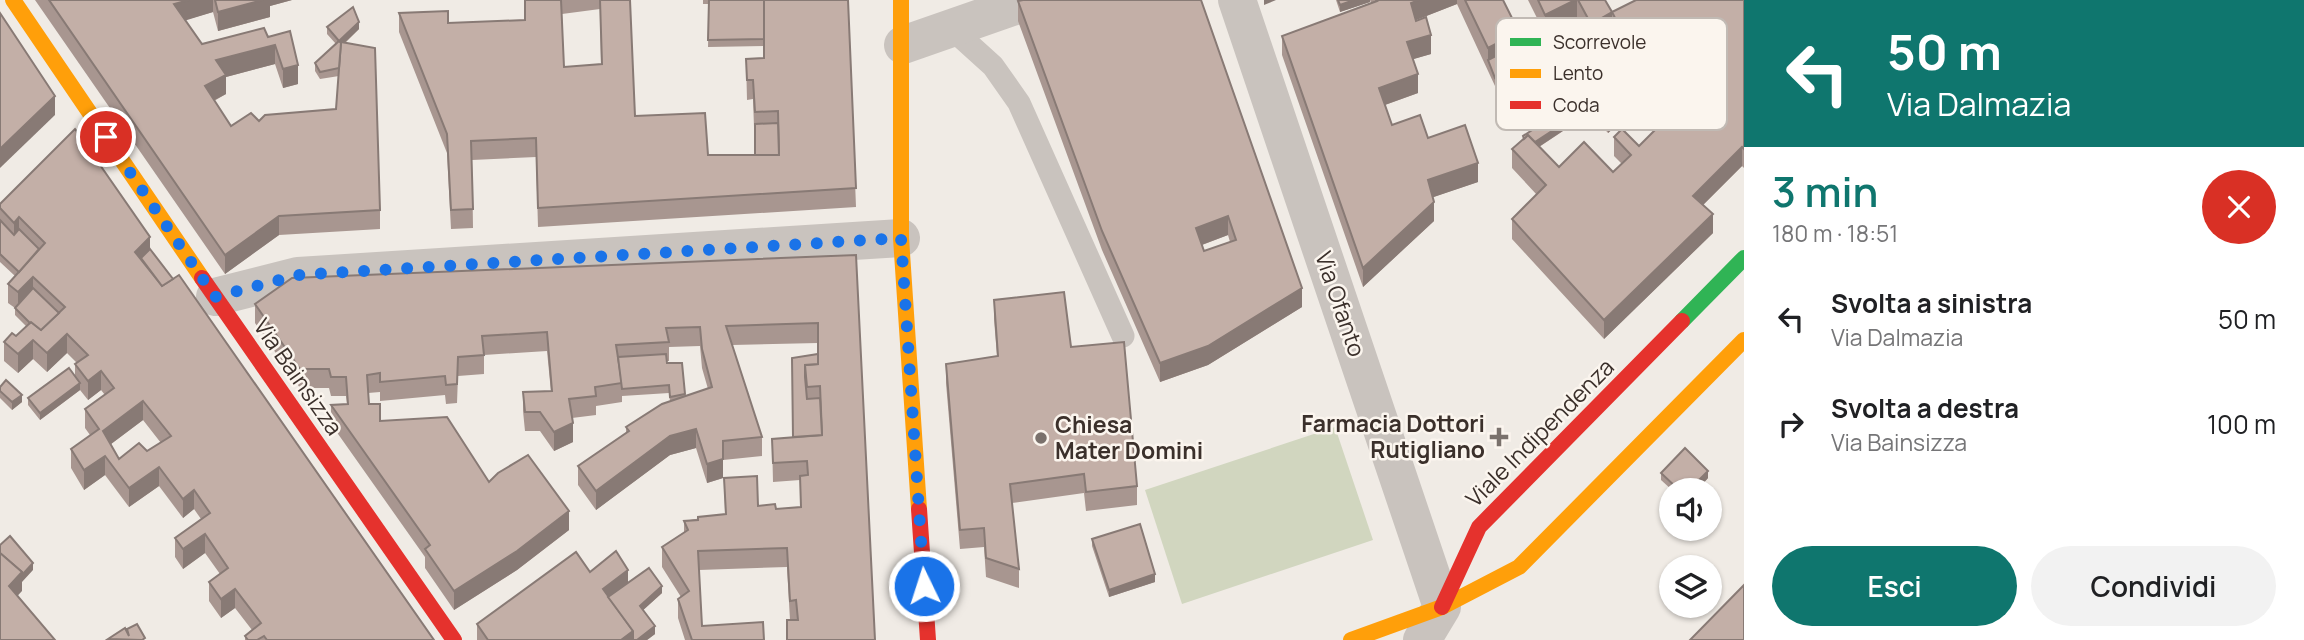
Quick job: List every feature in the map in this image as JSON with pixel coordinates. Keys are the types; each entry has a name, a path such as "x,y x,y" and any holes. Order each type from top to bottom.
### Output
{"main road":[{"name":"Via Bainsizza","path":"13,0 215,297 454,640"},
{"path":"901,0 901,238 928,640"},
{"name":"Viale Indipendenza","path":"1442,607 1479,527 1744,258"},
{"path":"1351,640 1442,607 1519,567 1744,340"}],"street":[{"path":"903,45 1032,0"},
{"name":"Via Ofanto","path":"1237,0 1442,607"},
{"path":"215,297 298,275 901,238"},
{"path":"1422,640 1442,607"}],"lane":[{"path":"951,28 993,66 1020,103 1124,336"}],"green space":[{"path":"1335,427 1373,540 1182,604 1145,490"}],"building":[{"path":"49,0 189,0 174,4 202,44 264,28 268,37 290,31 298,65 283,69 275,45 216,60 226,75 205,86 231,126 251,113 259,121 265,115 336,109 341,42 375,48 380,210 279,216 225,255"},
{"path":"215,0 263,0 218,12"},
{"path":"525,0 561,0 564,67 602,64 600,0 630,0 635,116 705,113 708,155 779,155 778,111 755,112 753,80 747,80 746,59 764,58 764,0 848,0 856,188 538,208 536,138 471,141 473,209 451,210 447,134 399,13 448,11 448,23 525,20"},
{"path":"709,0 764,0 764,39 708,40"},
{"path":"1201,0 1302,288 1208,346 1160,363 1102,231 1018,1","holes":["1228,216 1236,240 1204,251 1196,228"]},
{"path":"1338,0 1354,0 1340,5"},
{"path":"1376,0 1419,0 1411,3 1416,21 1426,17 1431,35 1407,42 1418,74 1379,88 1392,125 1420,115 1428,138 1465,125 1478,163 1428,180 1434,202 1363,268 1282,36"},
{"path":"1465,0 1503,0 1512,18 1496,18 1496,44 1488,48"},
{"path":"1538,0 1575,0 1545,15"},
{"path":"1578,0 1605,0 1612,12 1602,18 1588,18"},
{"path":"1636,0 1744,0 1744,149 1742,147 1693,196 1713,214 1604,320 1512,219 1546,185 1512,149 1528,135 1559,167 1584,142 1613,172 1631,155 1614,137 1621,130 1639,146 1655,130 1727,130 1727,18 1615,18 1612,12"},
{"path":"353,7 359,22 339,41 327,27"},
{"path":"0,13 55,96 0,149"},
{"path":"339,41 339,68 320,72 315,63"},
{"path":"1496,56 1495,78 1488,60"},
{"path":"778,123 779,155 755,155 755,124"},
{"path":"75,129 150,237 135,252 162,286 179,275 434,640 267,640 264,636 257,640 248,640 245,636 261,623 235,589 221,599 209,582 228,568 205,534 183,549 175,538 210,513 194,490 183,499 159,467 129,488 105,456 84,470 71,449 99,429 85,409 114,388 101,371 88,381 75,364 88,355 67,334 47,353 33,340 18,354 4,342 12,333 16,336 31,322 41,330 65,307 33,277 18,292 8,284 45,243 19,217 14,223 0,208 0,204","holes":["143,401 171,436 147,451 139,443 119,459 103,431"]},
{"path":"1532,130 1553,130 1535,142 1528,135 1524,139 1523,136"},
{"path":"0,220 14,235 19,229 39,249 19,272 0,254"},
{"path":"150,249 173,279 162,286 141,258"},
{"path":"856,255 875,640 787,640 787,620 798,620 796,600 790,601 787,548 698,551 702,626 763,622 764,640 692,640 678,599 689,591 662,547 688,530 684,521 726,514 724,478 757,476 758,506 775,504 776,509 801,507 800,476 808,475 807,461 773,463 772,439 822,435 820,386 807,387 805,365 818,364 818,323 726,326 762,437 723,441 723,459 707,464 696,429 670,436 596,491 578,466 629,431 626,427 662,404 712,387 702,349 700,327 666,328 669,342 616,345 622,383 595,387 596,396 569,399 573,423 554,432 540,412 525,412 523,392 552,391 547,332 482,336 484,355 458,357 457,384 446,385 445,376 380,382 380,373 367,375 369,404 380,404 380,421 447,417 489,482 498,473 528,455 569,511 517,551 454,591 425,549 430,545 331,405 348,404 346,377 331,377 329,369 300,369 255,304 292,278"},
{"path":"33,288 59,313 41,330 15,308"},
{"name":"Chiesa Mater Domini","path":"1064,292 1071,347 1124,342 1137,486 1086,492 1084,474 1010,484 1019,569 986,558 984,528 960,530 946,364 998,356 994,300"},
{"path":"666,354 667,363 682,363 685,394 670,397 669,385 622,389 618,357"},
{"path":"818,354 818,364 805,365 805,377 807,399 820,398 822,435 793,437 792,358"},
{"path":"69,368 80,383 40,413 28,398"},
{"path":"6,380 22,395 12,402 0,391"},
{"path":"1685,448 1708,471 1701,478 1666,478 1661,473"},
{"path":"1140,524 1155,574 1109,590 1092,539"},
{"path":"10,536 33,563 22,575 22,572 0,553 0,545"},
{"path":"616,551 628,570 603,589 633,631 621,640 488,640 477,624 576,552 590,572"},
{"path":"0,553 22,572 9,586 55,640 0,640"},
{"path":"649,568 662,586 640,606 655,626 637,640 633,640 633,631 608,597"},
{"path":"1744,585 1744,640 1690,640 1712,618 1722,618 1722,607"},
{"path":"137,624 145,638 142,640 108,639 125,628 129,636 127,629"}],"traffic: fast":[{"path":"1682,321 1744,258"}],"traffic: slow":[{"path":"13,0 202,278"},
{"path":"901,0 901,238 919,509"},
{"path":"1351,640 1442,607 1519,567 1744,340"}],"traffic: jam":[{"path":"202,278 454,640"},
{"path":"1442,607 1479,527 1682,321"},
{"path":"919,509 928,640"}],"place":[{"name":"Farmacia Dottori Rutigliano","path":"1499,437"},
{"name":"Chiesa Mater Domini","path":"1041,438"}],"route":[{"path":"106,137 215,297 298,275 901,238 924,586"}]}
